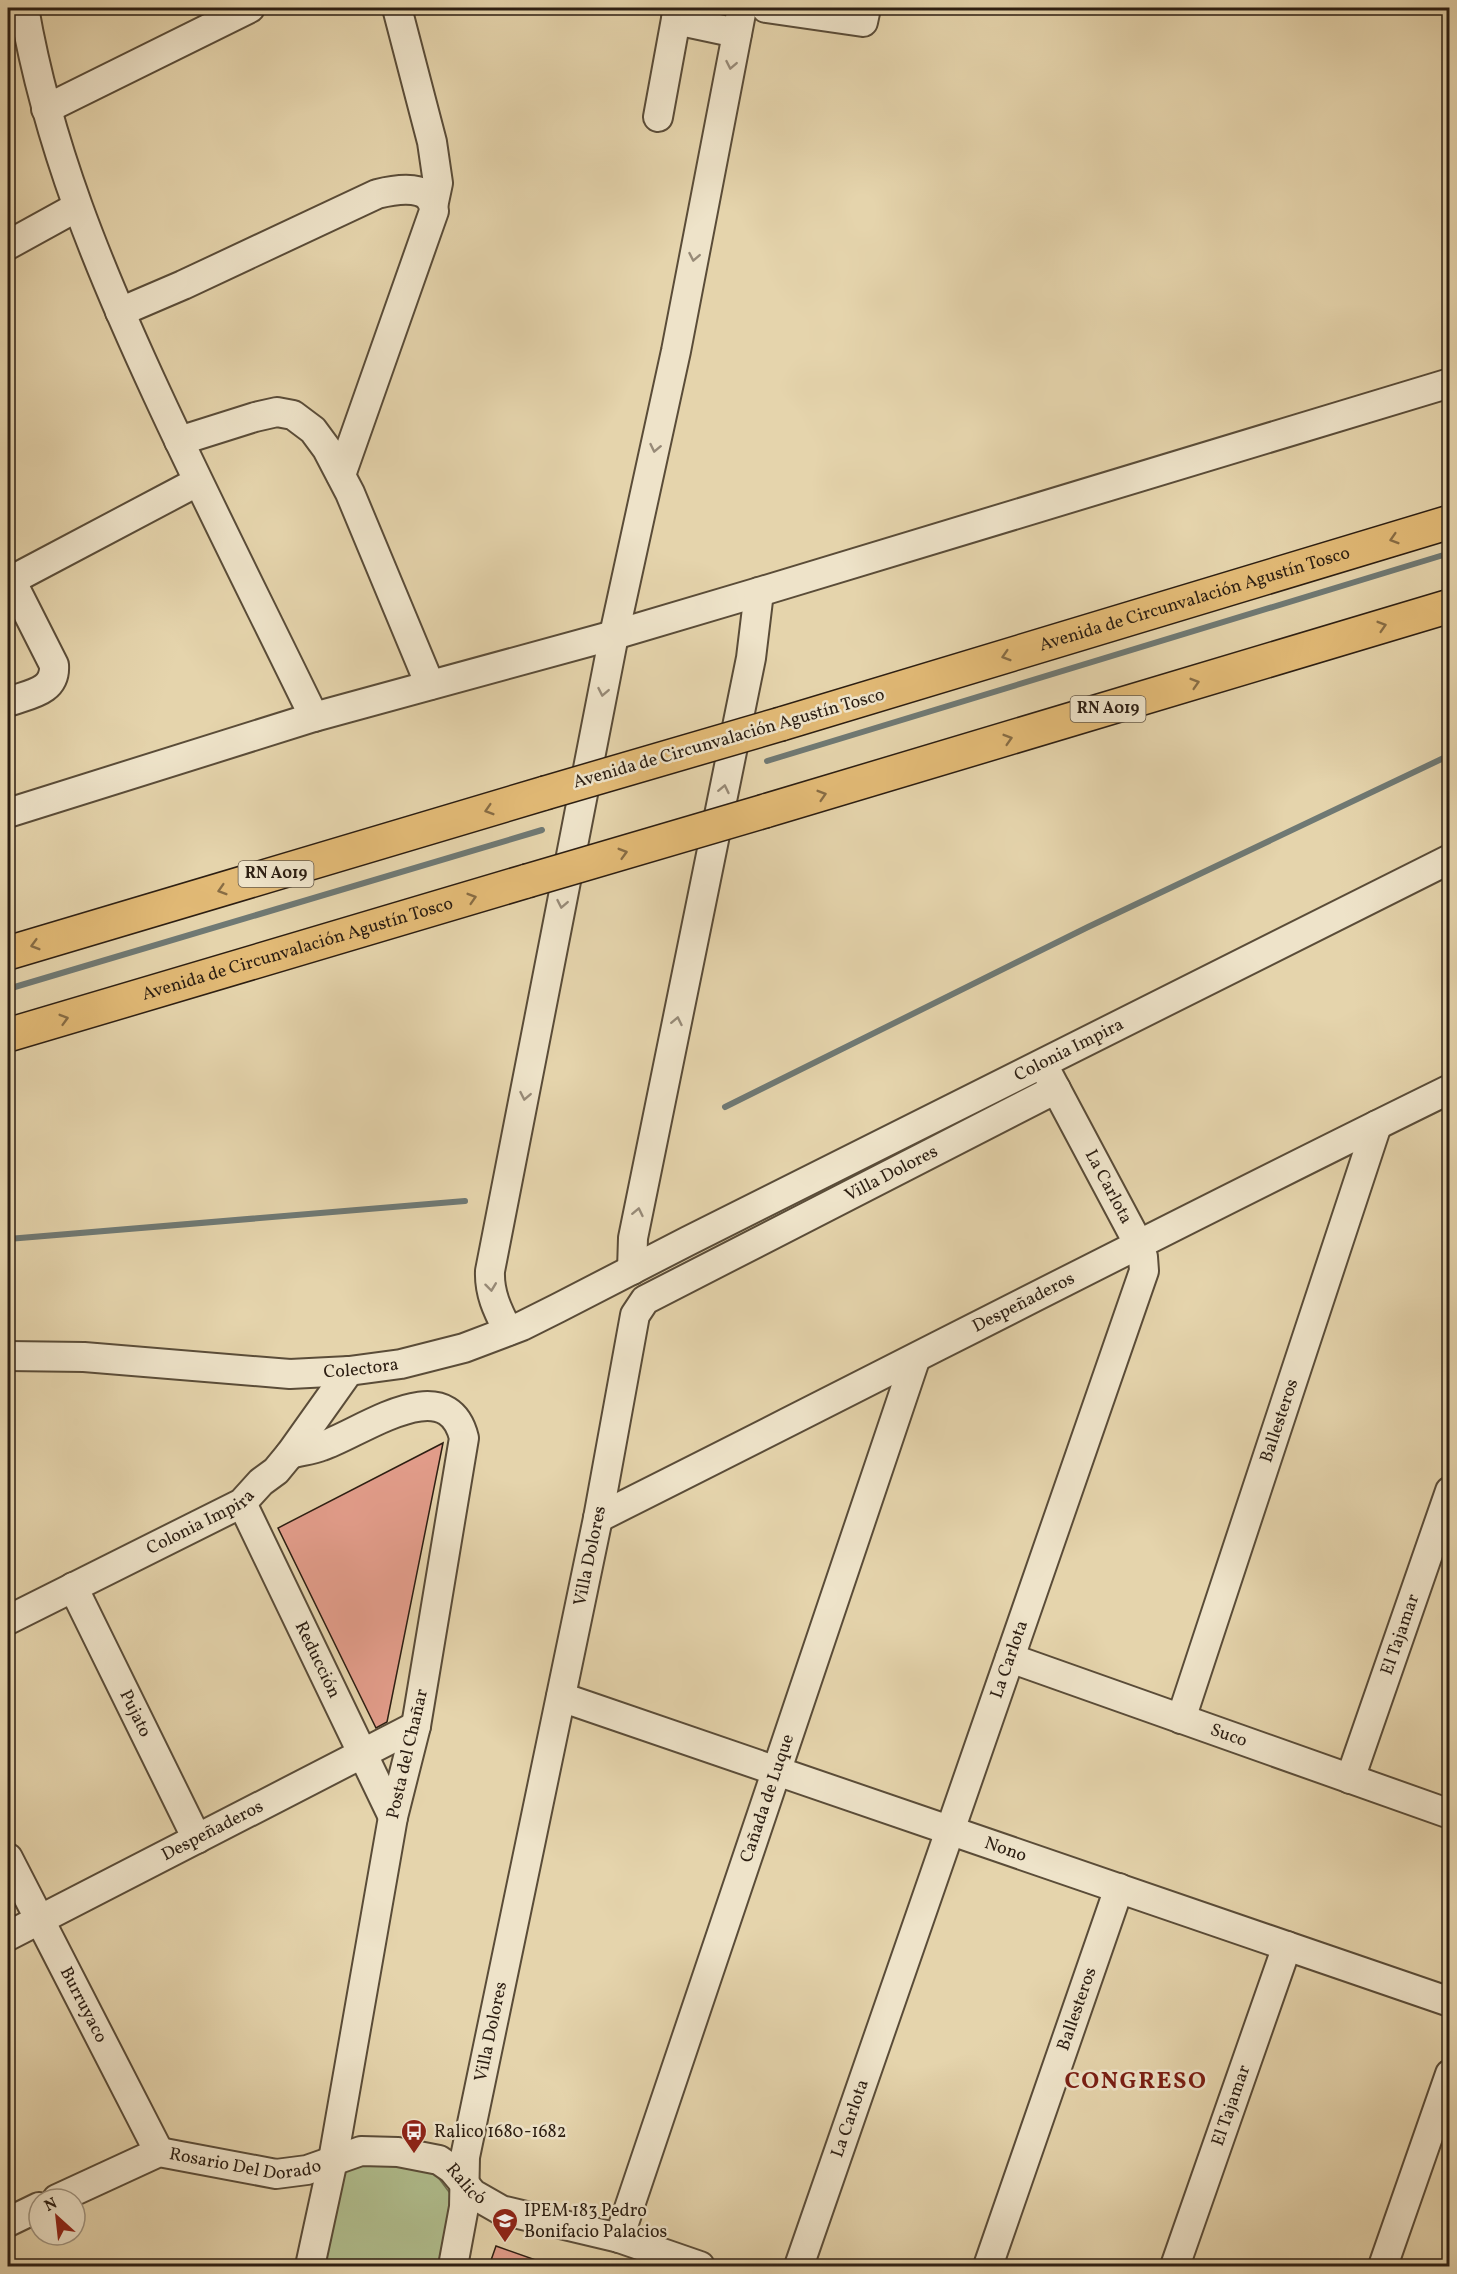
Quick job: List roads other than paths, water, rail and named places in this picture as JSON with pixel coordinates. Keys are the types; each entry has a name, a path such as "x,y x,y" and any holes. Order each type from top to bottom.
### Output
{"highway":[{"name":"Avenida de Circunvalación Agustín Tosco","path":"8,953 782,724 1449,522"},
{"name":"Avenida de Circunvalación Agustín Tosco","path":"8,1035 1449,606"}],"street":[{"path":"24,8 36,72 77,207 120,312 197,482 314,717"},
{"path":"46,109 250,8"},
{"path":"341,475 435,211 434,202 438,183 435,153 397,8"},
{"path":"766,8 863,22 866,8"},
{"path":"508,1331 495,1306 491,1291 490,1271 614,635 676,351 739,20 677,14 658,117"},
{"path":"120,312 377,194 391,190 422,191 434,202"},
{"path":"8,245 77,207"},
{"path":"8,813 314,717 614,635 1449,383"},
{"path":"178,441 277,412 293,415 313,430 327,448 350,494 430,685"},
{"path":"8,702 42,689 51,684 55,676 54,665 9,581 197,482"},
{"path":"632,1270 633,1238 751,658 759,592"},
{"name":"Colonia Impira","path":"687,1241 1449,859"},
{"name":"La Carlota","path":"799,2266 1144,1271 1143,1257 1138,1243 1043,1064"},
{"name":"Villa Dolores","path":"453,2266 464,2207 468,2144 598,1518 635,1315 645,1300 1056,1089"},
{"name":"Despeñaderos","path":"598,1518 915,1360 1138,1243 1449,1089"},
{"name":"Ballesteros","path":"1181,1719 1377,1125"},
{"name":"Colectora","path":"8,1356 84,1357 290,1374 350,1371 401,1364 433,1357 508,1331 558,1308 687,1241"},
{"name":"Cañada de Luque","path":"619,2238 915,1360"},
{"name":"Colonia Impira","path":"8,1620 242,1503 290,1454 350,1371"},
{"name":"Posta del Chañar","path":"290,1454 322,1446 411,1407 430,1405 445,1408 461,1425 464,1438 416,1726 393,1817 333,2160 310,2266"},
{"name":"El Tajamar","path":"1350,1779 1449,1491"},
{"name":"Reducción","path":"242,1503 393,1817"},
{"name":"Pujato","path":"73,1587 197,1839"},
{"name":"Suco","path":"1010,1658 1449,1814"},
{"name":"Nono","path":"561,1697 1449,2002"},
{"name":"Despeñaderos","path":"8,1936 416,1726"},
{"name":"Burruyaco","path":"8,1858 159,2152"},
{"name":"Ballesteros","path":"988,2266 1119,1888"},
{"name":"El Tajamar","path":"1175,2266 1287,1946"},
{"path":"1383,2266 1449,2074"},
{"name":"Ralicó","path":"333,2160 361,2151 398,2152 439,2160 452,2169 464,2184 485,2203 501,2210 619,2238 700,2266"},
{"name":"Rosario Del Dorado","path":"83,2187 159,2152 276,2174 308,2170 333,2160"},
{"path":"8,2222 27,2213"}],"waterway":[{"path":"767,761 1450,553"},
{"path":"725,1107 1088,927 1450,755"},
{"path":"8,989 542,830"},
{"path":"8,1239 465,1201"}],"place":[{"name":"Ralico 1680-1682","path":"414,2155"},
{"name":"IPEM 183 Pedro Bonifacio Palacios","path":"505,2244"}],"district":[{"name":"CONGRESO","path":"1136,2082"}]}
